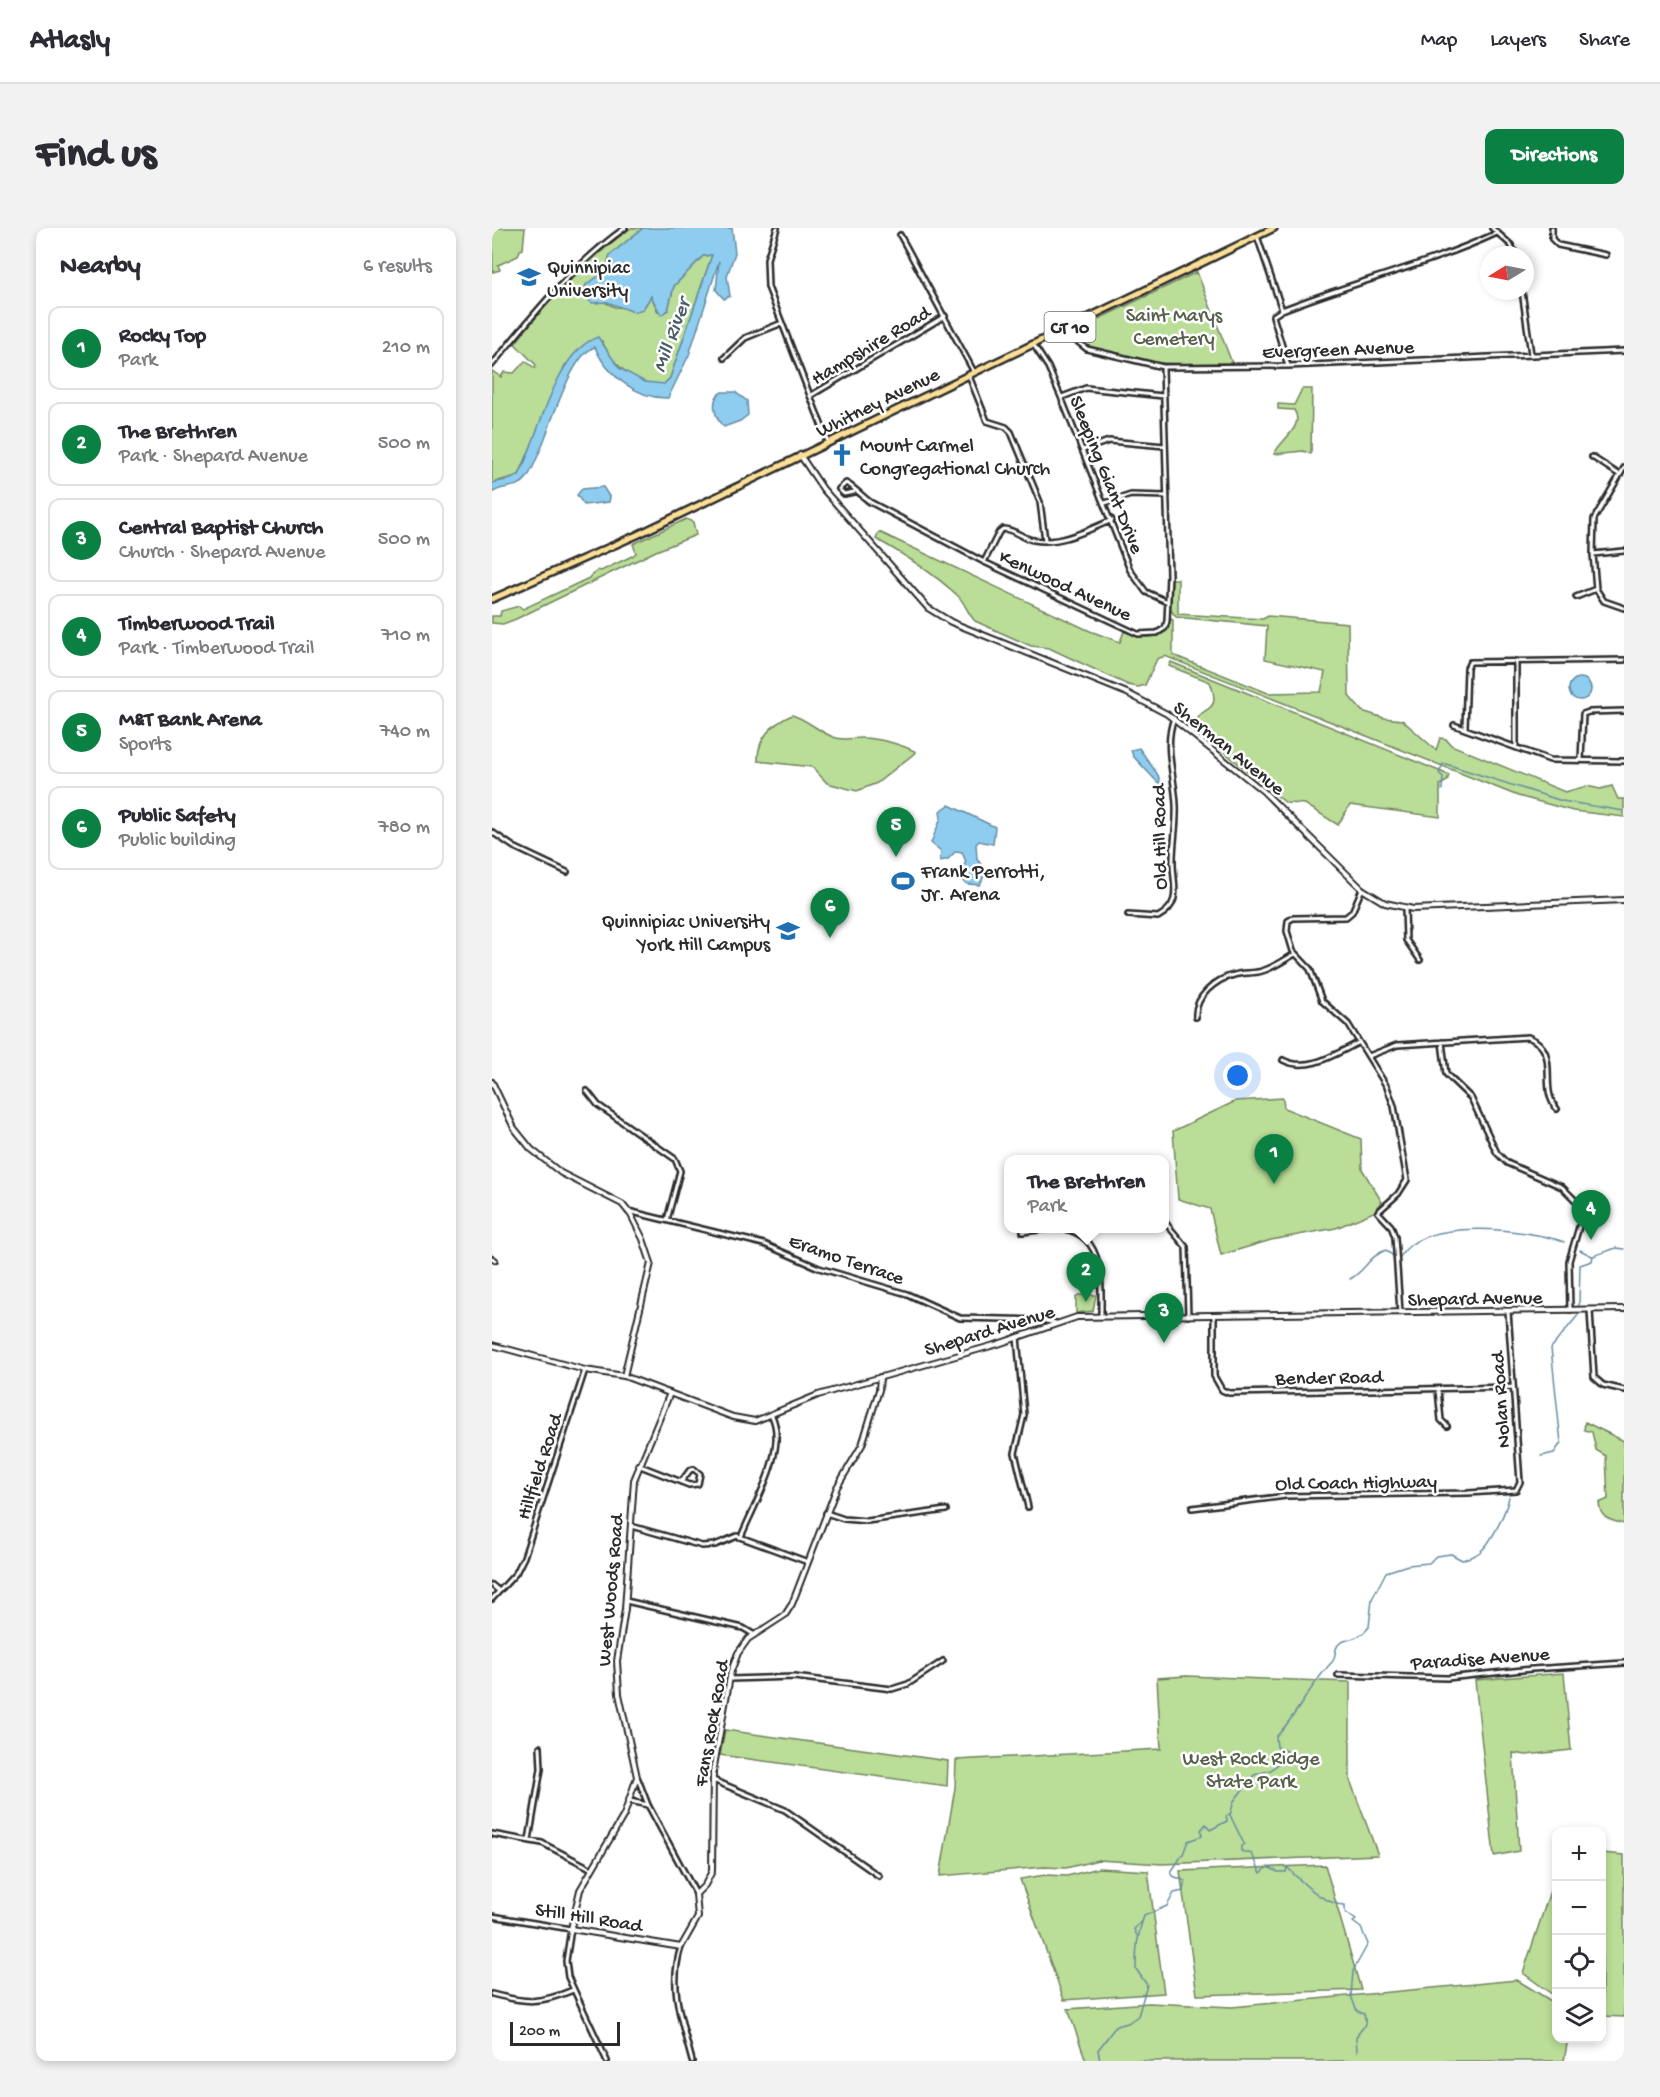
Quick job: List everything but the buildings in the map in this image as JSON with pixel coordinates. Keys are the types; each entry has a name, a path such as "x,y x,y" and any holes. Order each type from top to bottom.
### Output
{"highway":[{"name":"Whitney Avenue","path":"492,598 637,535 1275,228"}],"main road":[{"name":"Sherman Avenue","path":"800,455 810,472 855,526 920,600 942,618 1138,698 1174,718 1263,791 1362,889 1385,903 1406,909 1624,900"},
{"path":"492,1082 514,1128 531,1149 561,1173 611,1197 628,1211 649,1251 651,1263 624,1376"},
{"name":"Shepard Avenue","path":"492,1345 585,1370 624,1376 744,1421 760,1420 812,1397 1017,1338 1077,1317 1624,1309"},
{"name":"Fans Rock Road","path":"696,1894 705,1886 712,1871 713,1779 729,1679 738,1653 753,1634 788,1612 826,1513 842,1478 862,1445 879,1390 880,1377"},
{"name":"West Woods Road","path":"637,1777 616,1671 626,1601 632,1493 638,1466 670,1393"},
{"path":"571,1929 577,1898 630,1801 637,1777"},
{"path":"681,1947 698,1917 696,1894"},
{"name":"Still Hill Road","path":"571,1929 681,1947"}],"street":[{"path":"492,365 542,306 604,244 626,228"},
{"path":"777,228 769,250 766,278 828,442"},
{"path":"1492,228 1512,246"},
{"path":"1552,228 1552,239 1558,245 1606,255"},
{"path":"1288,366 1273,316 1282,310 1363,280 1444,255 1497,233"},
{"path":"900,235 945,316 971,373 987,421 1006,427 1011,432 1040,502 1045,540"},
{"path":"1257,236 1282,310"},
{"path":"1523,300 1531,354"},
{"name":"Hampshire Road","path":"810,397 945,316"},
{"path":"724,358 745,338 782,323"},
{"name":"Evergreen Avenue","path":"1063,330 1087,349 1163,367 1288,366 1624,351"},
{"name":"Sleeping Giant Drive","path":"1033,344 1048,367 1137,583 1146,592 1168,602"},
{"name":"Kenwood Avenue","path":"854,492 844,494 839,489 846,483 854,492 984,562 1138,634 1150,635 1164,627 1168,602 1163,367"},
{"path":"1061,397 1086,388 1163,396"},
{"path":"1083,450 1109,441 1165,446"},
{"path":"1592,457 1620,475"},
{"path":"1624,468 1594,519 1593,554 1596,589 1604,601 1624,608"},
{"path":"1105,503 1131,495 1167,496"},
{"path":"984,562 999,532 1003,529 1034,540 1045,540 1071,537 1112,520"},
{"path":"1593,554 1624,551"},
{"path":"1576,597 1596,589"},
{"path":"1466,728 1467,668 1470,662 1624,660"},
{"path":"1516,661 1516,747"},
{"path":"1581,760 1583,714 1624,711"},
{"name":"Old Hill Road","path":"1128,915 1158,917 1166,912 1176,894 1173,859 1176,802 1170,754 1174,718"},
{"path":"1454,724 1550,760 1624,761"},
{"path":"492,832 514,847 567,872"},
{"path":"1362,889 1352,912 1346,917 1298,918 1288,921 1287,931 1295,954 1310,969 1322,1001 1348,1024 1358,1043 1369,1056 1392,1100 1407,1177 1398,1194 1377,1212 1391,1226 1395,1238 1401,1314"},
{"path":"1406,909 1407,940 1420,960"},
{"path":"1196,1017 1196,1009 1203,996 1221,979 1263,971 1295,954"},
{"path":"1369,1056 1391,1046 1518,1036 1535,1040 1544,1048 1548,1057 1551,1099 1557,1109"},
{"path":"1442,1042 1446,1074 1471,1098 1497,1153 1507,1163 1562,1187 1577,1202 1581,1220 1569,1261 1570,1310"},
{"path":"1283,1060 1295,1065 1308,1065 1358,1043"},
{"path":"587,1091 598,1105 675,1159 680,1171 667,1220"},
{"name":"Eramo Terrace","path":"628,1211 764,1244 819,1268 907,1294 960,1318 1041,1320 1056,1323"},
{"path":"1169,1226 1184,1241 1187,1251 1188,1316"},
{"path":"1071,1233 1083,1237 1091,1245 1099,1261 1101,1316"},
{"path":"1083,1237 1086,1233"},
{"path":"1590,1310 1594,1377 1603,1385 1624,1390"},
{"name":"Nolan Road","path":"1508,1311 1519,1487"},
{"name":"Bender Road","path":"1214,1316 1214,1376 1222,1390 1229,1393 1513,1387"},
{"path":"1017,1338 1024,1415 1015,1454 1028,1507"},
{"name":"Hillfield Road","path":"492,1599 516,1572 524,1557 585,1370"},
{"path":"1438,1390 1441,1420 1447,1426"},
{"path":"741,1537 775,1454 778,1435 772,1416"},
{"path":"638,1466 689,1485 698,1484 700,1474 694,1469 690,1470 681,1482"},
{"name":"Old Coach Highway","path":"1192,1508 1286,1496 1468,1493 1510,1491 1519,1487"},
{"path":"826,1513 844,1520 867,1521 946,1510"},
{"path":"630,1526 702,1546 715,1545 732,1536 741,1537 808,1562"},
{"path":"492,1585 499,1591"},
{"path":"626,1601 738,1627 753,1634"},
{"path":"729,1679 794,1677 892,1689 908,1684 943,1661"},
{"name":"Paradise Avenue","path":"1338,1675 1440,1678 1624,1663"},
{"path":"529,1839 541,1769 540,1748"},
{"name":"West Woods Road","path":"637,1777 648,1805 696,1894"},
{"path":"713,1779 785,1810 879,1876"},
{"path":"630,1801 648,1805"},
{"path":"492,1834 529,1839 552,1847 592,1869"},
{"name":"Still Hill Road","path":"492,1916 571,1929"},
{"path":"571,1929 566,1961 573,1990 607,2061"},
{"path":"681,1947 675,1972 674,1990 692,2061"},
{"path":"492,1994 533,2002 549,2000 573,1990"}],"green space":[{"path":"492,228 525,228 523,249 520,250 518,256 498,265 500,270 493,272"},
{"path":"631,228 643,228 610,255 604,274 586,285 583,296 597,303 602,301 615,307 643,309 651,296 658,312 668,310 674,286 703,256 712,255 670,378 664,384 654,384 635,378 619,366 602,341 565,365 519,475 492,483 492,371 501,377 504,372 514,373 525,361 535,368 536,365 515,344 539,313 569,282 600,252"},
{"name":"Saint Marys Cemetery","path":"1197,272 1232,363 1147,362 1124,358 1103,353 1085,344 1071,332"},
{"path":"1302,389 1312,389 1311,454 1303,451 1274,454 1291,433 1297,416 1294,410 1278,409 1278,404 1294,405"},
{"path":"686,519 693,522 696,535 656,551 516,619 503,624 492,623 492,616 500,616 501,611 519,606 523,609 589,578 598,570 601,571 632,556 636,553 633,544"},
{"path":"879,532 1090,631 1120,642 1124,631 1145,637 1157,635 1166,626 1169,618 1173,620 1173,655 1268,693 1321,692 1325,672 1265,659 1267,626 1176,617 1170,609 1171,579 1178,579 1178,614 1263,619 1268,616 1348,623 1349,696 1362,711 1384,718 1402,720 1436,750 1440,738 1446,739 1451,745 1565,792 1587,786 1600,789 1612,786 1618,799 1624,799 1624,817 1573,811 1518,796 1165,656 1157,659 1145,685 1138,687 1128,685 1049,648 1031,646 975,621 960,598 948,587 918,564 876,539"},
{"path":"1171,662 1449,775 1447,781 1440,785 1440,817 1350,805 1338,825 1305,804 1286,803 1194,727 1197,719 1212,705 1214,700 1210,682 1169,666"},
{"path":"792,715 837,738 882,740 916,752 877,783 857,791 827,783 812,767 758,761 760,745 767,733 772,727"},
{"path":"1283,1098 1284,1108 1361,1139 1362,1169 1382,1202 1374,1212 1336,1228 1271,1240 1221,1255 1210,1209 1178,1199 1173,1131 1236,1101"},
{"path":"1078,1295 1096,1295 1093,1311 1076,1313"},
{"path":"1585,1422 1624,1441 1624,1524 1607,1518 1601,1512 1599,1503 1608,1499 1606,1456 1596,1450 1592,1432 1584,1430"},
{"path":"1564,1673 1571,1750 1526,1755 1513,1753 1519,1851 1494,1856 1475,1680"},
{"name":"West Rock Ridge State Park","path":"1186,1676 1350,1682 1350,1780 1378,1855 1162,1864 1098,1860 1066,1868 1044,1867 940,1876 955,1788 956,1760 1161,1749 1157,1678"},
{"path":"725,1730 948,1761 947,1786 720,1755"},
{"path":"1606,1853 1624,1855 1624,2017 1606,2016"},
{"path":"1325,1865 1361,1990 1197,1995 1180,1871"},
{"path":"1099,1868 1148,1871 1164,1993 1064,2000 1020,1879 1045,1875 1067,1876"},
{"path":"1552,1885 1552,1994 1523,1973"},
{"path":"1517,1980 1552,2002 1552,2043 1567,2043 1564,2061 1086,2061 1068,2009 1149,2003 1232,2007"}],"water":[{"path":"643,228 732,228 735,253 727,276 730,296 724,299 716,290 719,261 689,355 668,398 645,394 624,383 607,367 595,347 585,354 566,384 528,476 516,486 492,493 492,483 519,475 559,377 570,359 583,345 598,337 619,368 645,382 664,384 670,378 712,255 703,256 674,286 668,310 661,315 651,296 643,309 634,312 607,302 592,303 583,296 586,285 606,271 610,255"},
{"path":"722,392 735,392 747,401 748,415 724,427 715,409 716,399"},
{"path":"603,487 610,498 609,502 584,505 577,495 582,489"},
{"path":"1576,678 1584,678 1591,685 1591,693 1584,700 1576,700 1569,693 1569,685"},
{"path":"1139,748 1158,775 1162,787 1133,756 1131,750"},
{"path":"949,805 995,827 993,844 979,841 976,844 977,859 986,871 980,885 967,884 957,876 966,862 962,852 956,851 948,859 940,861 941,851 931,843 941,818 940,811"}],"waterway":[{"path":"1442,790 1443,777 1439,773 1443,764 1446,764 1562,801 1624,811"},
{"path":"1400,1257 1412,1244 1430,1236 1452,1231 1502,1230 1564,1242"},
{"path":"1579,1305 1580,1265 1592,1261 1593,1256 1616,1248 1624,1249"},
{"path":"1350,1279 1380,1253 1386,1250 1393,1256"},
{"path":"1580,1250 1592,1256"},
{"path":"1541,1456 1554,1453 1561,1443 1551,1348 1579,1314"},
{"path":"1357,2052 1356,2037 1364,2027 1365,2018 1364,2014 1357,2011 1351,1996 1353,1971 1368,1944 1361,1928 1353,1922 1356,1920 1345,1912 1345,1905 1321,1897 1287,1867 1286,1872 1278,1872 1268,1867 1261,1873 1252,1854 1241,1851 1241,1846 1244,1844 1230,1815 1234,1801 1254,1775 1271,1770 1291,1753 1277,1747 1276,1737 1333,1660 1338,1645 1356,1638 1369,1627 1372,1599 1386,1572 1408,1565 1429,1563 1436,1556 1451,1554 1462,1560 1478,1553 1494,1534 1509,1497"},
{"path":"1100,2061 1098,2050 1116,2026 1128,2023 1138,2016 1147,1985 1136,1969 1137,1942 1144,1916 1167,1906 1174,1893 1183,1891 1185,1881 1173,1876 1171,1872 1183,1854 1188,1841 1202,1836 1201,1830 1206,1824 1210,1830 1227,1821 1226,1816 1229,1814"},
{"path":"1137,1936 1134,1929 1142,1921"}],"place":[{"name":"Quinnipiac University","path":"529,277"},
{"name":"Mount Carmel Congregational Church","path":"842,455"},
{"name":"M&T Bank Arena","path":"896,857"},
{"name":"Frank Perrotti, Jr. Arena","path":"903,881"},
{"name":"Quinnipiac University York Hill Campus","path":"788,931"},
{"name":"Public Safety","path":"830,938"},
{"name":"Rocky Top","path":"1274,1184"},
{"name":"Timberwood Trail","path":"1591,1240"},
{"name":"The Brethren","path":"1086,1302"},
{"name":"Central Baptist Church","path":"1164,1343"}],"water label":[{"name":"Mill River","path":"670,335"}]}
